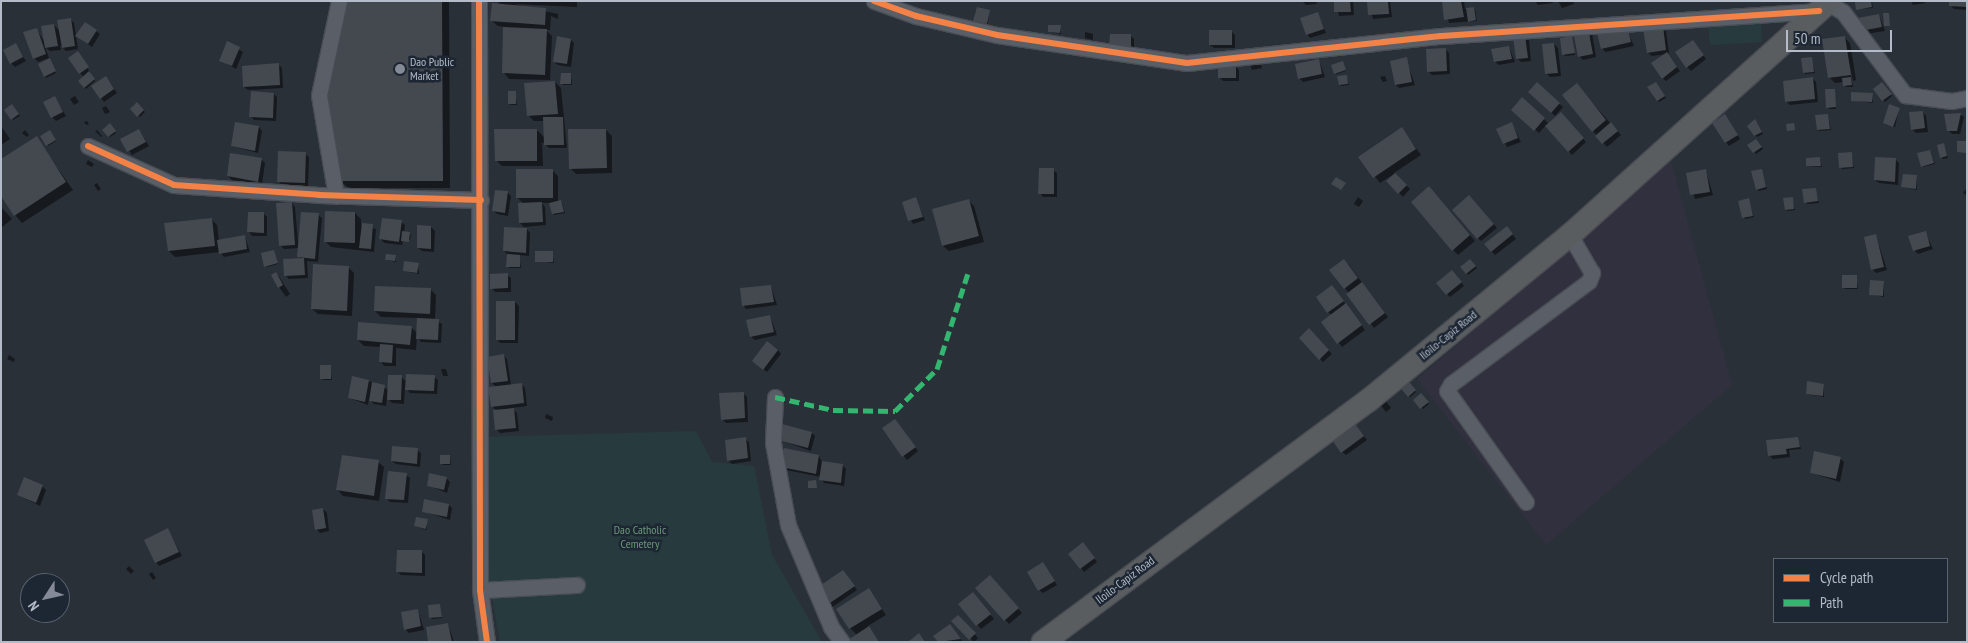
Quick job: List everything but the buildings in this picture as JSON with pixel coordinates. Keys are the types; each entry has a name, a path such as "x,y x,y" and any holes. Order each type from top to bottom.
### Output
{"highway":[{"name":"Iloilo-Capiz Road","path":"1043,642 1369,400 1570,235 1826,5"}],"street":[{"path":"336,196 319,95 339,1"},
{"path":"479,1 481,200 480,590 487,642"},
{"path":"874,1 916,16 997,35 1187,64 1441,36 1826,5 1843,12 1905,95 1952,101 1967,98"},
{"path":"88,146 174,185 336,196 481,200"},
{"path":"1526,502 1447,391 1451,384 1589,281 1592,274 1570,235"},
{"path":"775,397 773,443 788,525 831,627 842,642"},
{"path":"480,590 577,585"}],"shaded area":[{"path":"1671,161 1732,385 1546,545 1417,379"}],"green space":[{"path":"1761,21 1762,42 1710,45 1708,24"},
{"name":"Dao Catholic Cemetery","path":"696,431 712,462 754,466 772,555 822,642 500,642 489,580 486,437"}],"marked path":[{"path":"775,397 833,410 895,411 937,369 968,273"}],"cycle path":[{"path":"479,1 480,590 487,642"},
{"path":"874,1 916,16 997,35 1187,63 1441,36 1819,11"},
{"path":"88,146 174,185 319,195 481,200"}],"place":[{"name":"Dao Public Market","path":"400,69"}]}
